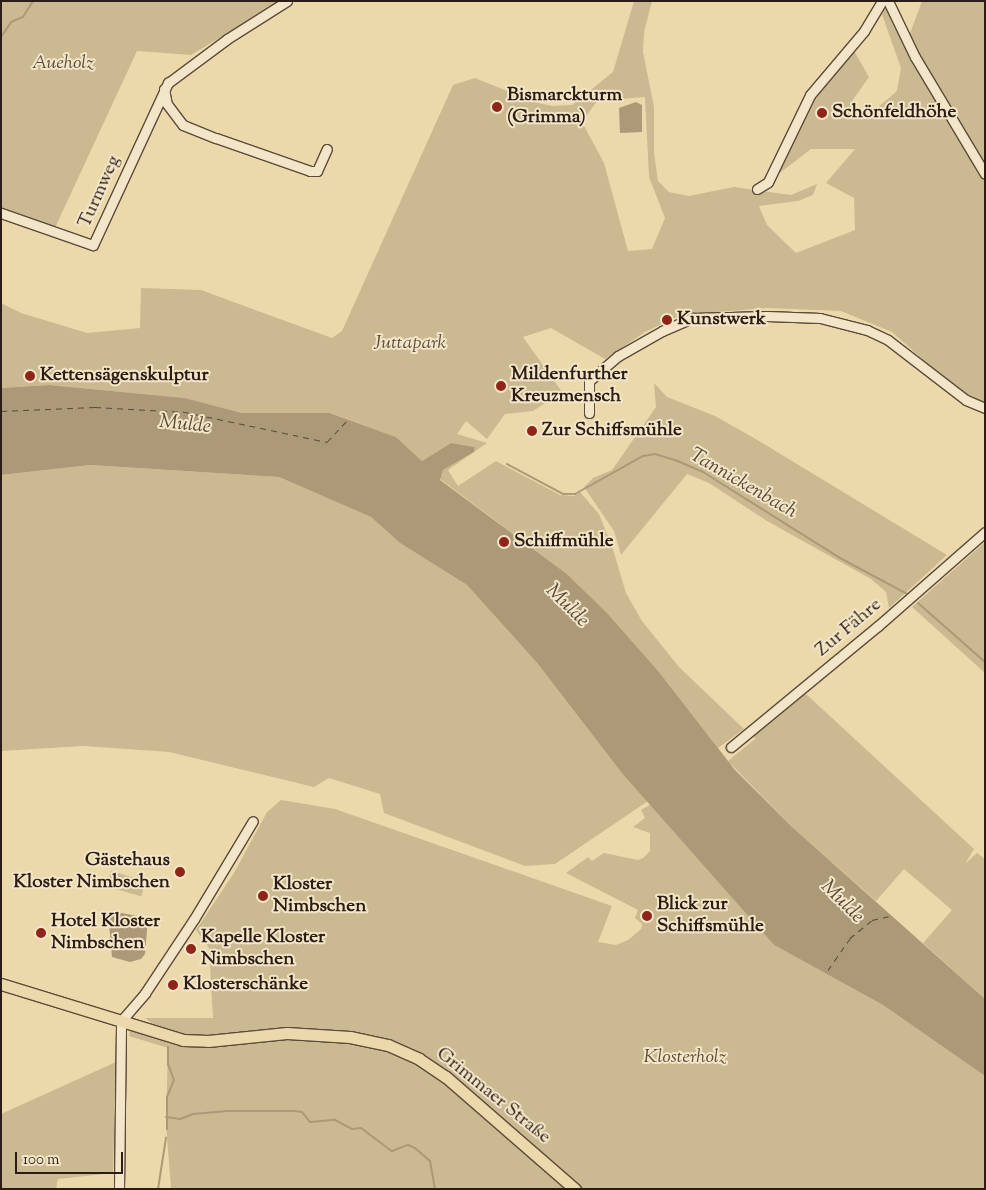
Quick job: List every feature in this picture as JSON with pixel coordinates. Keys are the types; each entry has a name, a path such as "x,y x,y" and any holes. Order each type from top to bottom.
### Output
{"main road":[{"name":"Grimmaer Straße","path":"1,984 189,1041 287,1033 331,1035 376,1041 410,1054 468,1094 575,1189"}],"street":[{"name":"Turmweg","path":"1,212 93,245 164,89 180,72 287,1"},
{"path":"757,189 768,182 810,95 864,31 882,1"},
{"path":"888,1 920,65 985,174"},
{"path":"164,89 174,115 183,125 207,135 310,171 317,171 327,149"},
{"path":"590,413 589,381 618,356 662,330 693,318 767,316 820,318 866,330 888,340 966,400 985,408"},
{"name":"Zur Fähre","path":"731,747 878,626 985,532"},
{"path":"119,1189 121,1021 145,993 194,919 253,821"}],"green space":[{"name":"Aueholz","path":"1,1 281,1 191,55 137,51 54,230 1,210"},
{"name":"Juttapark","path":"634,1 652,1 644,32 643,52 654,107 654,153 658,181 669,192 689,196 734,187 791,195 817,184 813,195 798,201 759,206 767,225 796,253 855,230 854,198 826,183 855,149 811,149 768,182 803,106 852,47 869,77 850,104 864,119 897,91 901,68 880,9 887,9 893,25 909,36 922,1 985,1 985,409 967,399 892,332 841,311 767,308 681,315 645,332 605,359 551,328 523,337 562,392 533,411 505,414 487,439 466,421 457,434 487,443 474,452 475,447 451,443 422,461 396,437 331,413 242,413 185,398 49,385 1,388 1,303 21,313 87,333 140,328 141,288 201,290 332,338 342,331 453,85 475,78 534,102 552,106 572,105 613,72","holes":["645,97 649,177 665,218 652,249 628,251 604,163 582,122 597,101"]},
{"path":"654,383 667,397 715,416 754,438 947,555 889,608 886,592 871,579 767,521 709,483 687,474 621,555 614,531 584,487 593,478 612,470 656,407"},
{"path":"474,452 448,470 458,486 496,461 560,495 574,496 580,492 599,514 612,546 626,593 642,621 679,667 744,729 718,748 659,672 608,614 567,574 440,479 443,470"},
{"path":"90,465 279,477 371,517 400,543 467,585 538,664 621,772 648,801 555,864 525,866 384,813 380,794 329,778 314,787 169,752 84,746 1,751 1,475"},
{"path":"985,542 985,673 912,607"},
{"path":"806,694 974,849 965,864 977,853 985,859 985,999 923,943 952,910 904,869 876,901 791,826 728,761 755,739 750,730 784,702"},
{"name":"Klosterholz","path":"281,800 335,809 612,906 598,942 616,945 628,940 641,929 642,924 635,918 638,910 566,873 588,857 592,861 604,853 638,860 643,858 650,851 650,833 633,827 645,818 641,810 651,804 774,945 883,1005 985,1076 985,1189 580,1189 487,1107 376,1038 201,1038 161,1030 145,1018 213,1018 209,948 196,930 234,873 267,812"},
{"path":"111,871 146,881 141,896 107,886"},
{"path":"130,1030 263,1038 330,1039 387,1049 432,1071 570,1189 164,1189 171,1188 166,1124 168,1048 129,1036"},
{"path":"116,1062 113,1173 58,1179 56,1189 1,1189 1,1114"}],"water":[{"path":"636,102 642,105 642,132 620,133 619,108"},
{"name":"Mulde","path":"49,385 185,398 242,413 330,413 396,437 422,461 451,443 475,447 474,452 443,470 440,480 567,574 608,614 659,672 735,770 791,826 985,999 985,1076 883,1005 774,945 621,772 538,664 467,585 400,543 371,517 279,477 90,465 1,475 1,388"},
{"path":"116,912 148,918 145,954 141,959 130,962 112,957 109,923 111,914"}],"waterway":[{"path":"1,37 11,22 23,17 33,1"},
{"name":"Tannickenbach","path":"985,14 985,26"},
{"name":"Tannickenbach","path":"507,464 563,494 575,494 643,456 655,454 675,460 703,472 840,558 907,594"},
{"name":"Tannickenbach","path":"918,603 985,662"},
{"path":"167,1129 167,1097 174,1080 168,1064 168,1047"},
{"path":"166,1117 180,1119 193,1114 225,1111 295,1111 302,1112 310,1122 335,1120 352,1129 361,1128 392,1151 408,1145 415,1148 430,1161 435,1189"},
{"path":"158,1189 166,1138"}],"ferry route":[{"path":"1,411 95,407 185,412 327,442 349,418"},
{"path":"828,970 850,938 872,920 889,916"}],"place":[{"name":"Bismarckturm (Grimma)","path":"497,107"},
{"name":"Schönfeldhöhe","path":"822,113"},
{"name":"Kunstwerk","path":"667,320"},
{"name":"Kettensägenskulptur","path":"30,376"},
{"name":"Mildenfurther Kreuzmensch","path":"501,386"},
{"name":"Zur Schiffsmühle","path":"532,431"},
{"name":"Schiffmühle","path":"504,542"},
{"name":"Gästehaus Kloster Nimbschen","path":"180,872"},
{"name":"Kloster Nimbschen","path":"263,896"},
{"name":"Blick zur Schiffsmühle","path":"647,916"},
{"name":"Hotel Kloster Nimbschen","path":"41,933"},
{"name":"Kapelle Kloster Nimbschen","path":"191,949"},
{"name":"Klosterschänke","path":"173,985"}]}
